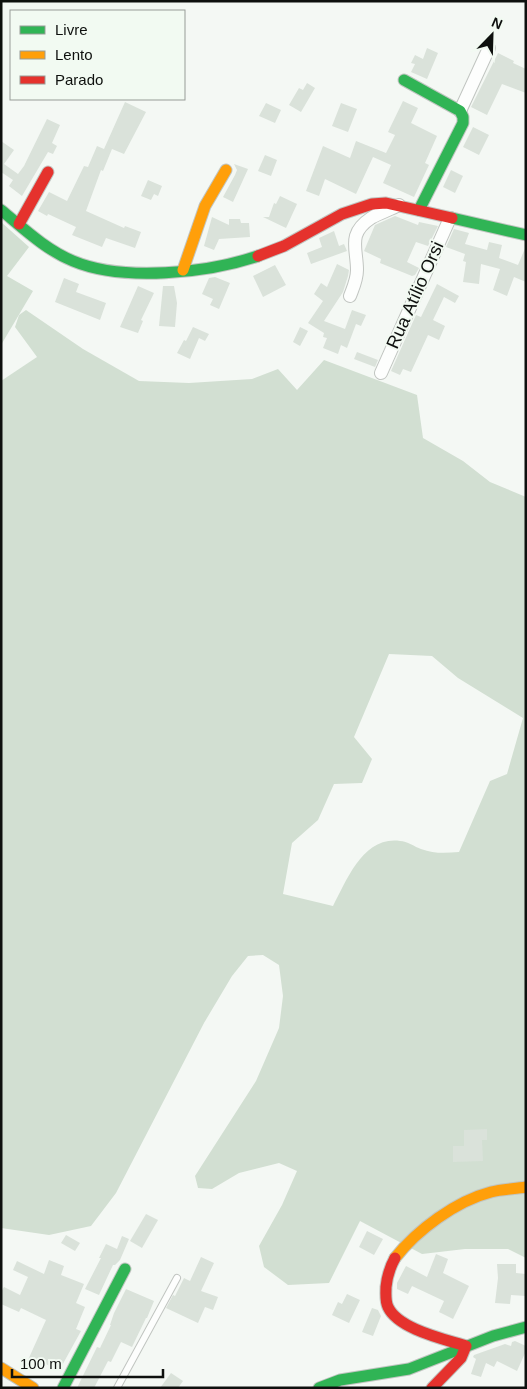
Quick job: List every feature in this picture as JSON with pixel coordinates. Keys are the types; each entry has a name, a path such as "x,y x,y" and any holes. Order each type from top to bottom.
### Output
{"street":[{"path":"460,111 489,48"},
{"path":"404,80 460,111 463,117 463,123 419,210"},
{"path":"183,270 206,206 226,170"},
{"path":"19,224 48,172"},
{"path":"1,210 65,257 88,267 110,271 212,268 273,251 348,212 367,205 386,203 526,235"},
{"path":"350,296 356,280 357,271 354,248 358,231 370,219 399,205"},
{"name":"Rua Atílio Orsi","path":"381,373 450,218"},
{"path":"466,1346 406,1324 389,1310 386,1302 385,1288 388,1272 397,1254 434,1222 487,1193 526,1187"},
{"path":"63,1388 125,1269"},
{"path":"319,1388 409,1369 493,1336 526,1327"},
{"path":"432,1388 461,1358 466,1346"},
{"path":"1,1368 33,1388"}],"lane":[{"path":"117,1388 177,1278"}],"green space":[{"path":"1,222 29,247 7,276 33,291 1,345"},
{"path":"26,310 83,349 139,381 189,383 252,379 278,369 297,390 324,360 417,395 423,438 463,461 490,482 526,497 526,1258 508,1249 465,1249 422,1254 360,1221 329,1283 288,1285 264,1267 259,1246 282,1205 297,1171 279,1163 239,1173 212,1189 198,1188 195,1176 256,1081 279,1028 283,996 279,965 263,955 248,956 232,976 204,1023 116,1193 91,1226 49,1235 1,1228 1,381 37,357 15,327 19,315","holes":["389,654 432,656 458,678 523,718 507,774 490,781 459,852 431,852 403,841 387,841 376,845 358,862 333,906 283,894 292,843 318,820 334,784 362,783 372,759 354,737"]}],"building":[{"path":"427,48 438,53 427,79 411,72 415,64 411,63 415,55 423,59"},
{"path":"498,53 526,69 526,93 502,84 487,115 471,107"},
{"path":"307,83 315,88 301,112 289,105 299,88 303,90"},
{"path":"403,101 418,108 411,123 437,136 425,163 429,165 414,197 383,183 391,165 373,157 356,194 325,179 319,196 306,191 323,146 350,158 356,141 386,153 395,135 388,132"},
{"path":"125,102 146,112 124,154 112,149 103,171 101,170 86,211 124,228 125,226 141,232 135,248 106,238 102,247 72,235 76,227 38,211 49,192 67,201 84,166 88,167 97,146 104,149"},
{"path":"266,103 281,110 275,123 259,116"},
{"path":"341,103 357,109 348,132 332,126"},
{"path":"47,119 60,125 52,143 57,146 53,154 48,152 22,196 9,186 13,180 1,172 1,141 14,150 4,164 18,174 24,166"},
{"path":"473,127 489,135 479,155 463,147"},
{"path":"265,155 277,160 271,176 258,171"},
{"path":"234,164 248,169 233,202 223,197 237,170"},
{"path":"451,170 463,176 455,193 443,187"},
{"path":"148,180 162,186 158,196 154,194 151,200 141,196"},
{"path":"280,196 297,204 286,228 263,217 269,217 274,203 276,204"},
{"path":"395,216 418,225 419,222 438,226 428,246 416,242 407,262 419,268 415,275 412,276 380,263 381,259 364,251 375,225"},
{"path":"212,217 229,225 229,219 240,219 241,223 249,223 250,237 219,239 214,250 204,246"},
{"path":"454,229 469,233 465,244 487,250 489,242 502,245 499,258 518,265 526,246 526,282 514,277 507,296 493,290 500,269 481,264 479,284 463,282 466,262 463,261 465,254 446,247"},
{"path":"334,231 339,246 344,244 347,251 311,264 307,253 322,247 319,238"},
{"path":"337,264 349,270 348,276 343,292 324,321 345,329 352,310 366,315 361,326 356,324 347,348 341,345 338,354 323,348 327,338 323,337 324,333 308,323 323,301 314,294 321,283 327,287"},
{"path":"275,265 286,285 263,297 253,276"},
{"path":"215,277 230,283 219,309 210,305 213,299 202,294 209,278"},
{"path":"64,278 79,284 76,292 106,303 100,320 55,302"},
{"path":"437,284 459,296 455,303 444,297 433,320 445,326 439,340 428,335 411,372 403,369 400,375 391,371 416,315 421,317"},
{"path":"138,286 154,293 141,320 143,321 138,333 120,327"},
{"path":"163,286 174,286 177,303 175,327 159,326"},
{"path":"193,327 209,334 205,341 199,338 190,359 177,353"},
{"path":"300,327 308,331 300,346 293,342"},
{"path":"357,352 378,360 375,367 354,359"},
{"path":"487,1129 487,1140 482,1140 483,1161 453,1162 453,1146 464,1146 464,1130"},
{"path":"146,1214 158,1220 142,1248 130,1241"},
{"path":"367,1231 383,1239 374,1255 359,1247"},
{"path":"66,1235 80,1243 75,1251 61,1243"},
{"path":"122,1236 129,1239 120,1260 113,1265 99,1295 85,1289 106,1244 117,1249"},
{"path":"436,1254 448,1259 443,1273 469,1286 453,1319 439,1312 444,1301 412,1286 408,1294 397,1289 397,1283 406,1266 427,1277"},
{"path":"201,1257 214,1263 201,1291 218,1297 213,1310 205,1307 198,1323 166,1308 173,1295 175,1296 184,1278 190,1281"},
{"path":"49,1260 64,1266 61,1275 84,1284 76,1303 85,1307 76,1329 81,1331 59,1371 44,1363 42,1367 28,1360 46,1320 21,1308 19,1312 1,1304 1,1292 4,1287 20,1295 28,1277 13,1270 17,1261 44,1274"},
{"path":"497,1264 516,1264 516,1273 526,1274 526,1296 511,1295 510,1304 495,1303 498,1278"},
{"path":"126,1289 154,1301 147,1318 132,1347 121,1342 111,1362 108,1361 94,1388 77,1388 97,1347 100,1348"},
{"path":"347,1294 360,1300 349,1323 332,1315 338,1302 342,1304"},
{"path":"372,1308 378,1310 381,1316 373,1336 362,1332"},
{"path":"515,1341 526,1346 526,1351 517,1371 497,1361 494,1367 486,1363 481,1377 471,1374 476,1359 473,1357 474,1355 505,1344 511,1346 512,1342"},
{"path":"171,1373 183,1381 178,1388 160,1388"}],"traffic: fast":[{"path":"404,80 460,111 463,117 463,123 419,210"},
{"path":"1,210 53,251 93,268 140,273 166,273 215,267 258,256"},
{"path":"452,218 526,235"},
{"path":"63,1388 125,1269"},
{"path":"319,1388 340,1380 409,1369 493,1336 526,1327"}],"traffic: slow":[{"path":"183,270 205,206 226,170"},
{"path":"395,1258 414,1237 451,1209 491,1192 526,1187"},
{"path":"1,1368 33,1388"}],"traffic: jam":[{"path":"19,224 48,172"},
{"path":"258,256 284,246 342,214 372,204 386,203 452,218"},
{"path":"395,1258 389,1272 386,1287 386,1302 393,1315 422,1332 466,1346 461,1358 432,1388"}]}
